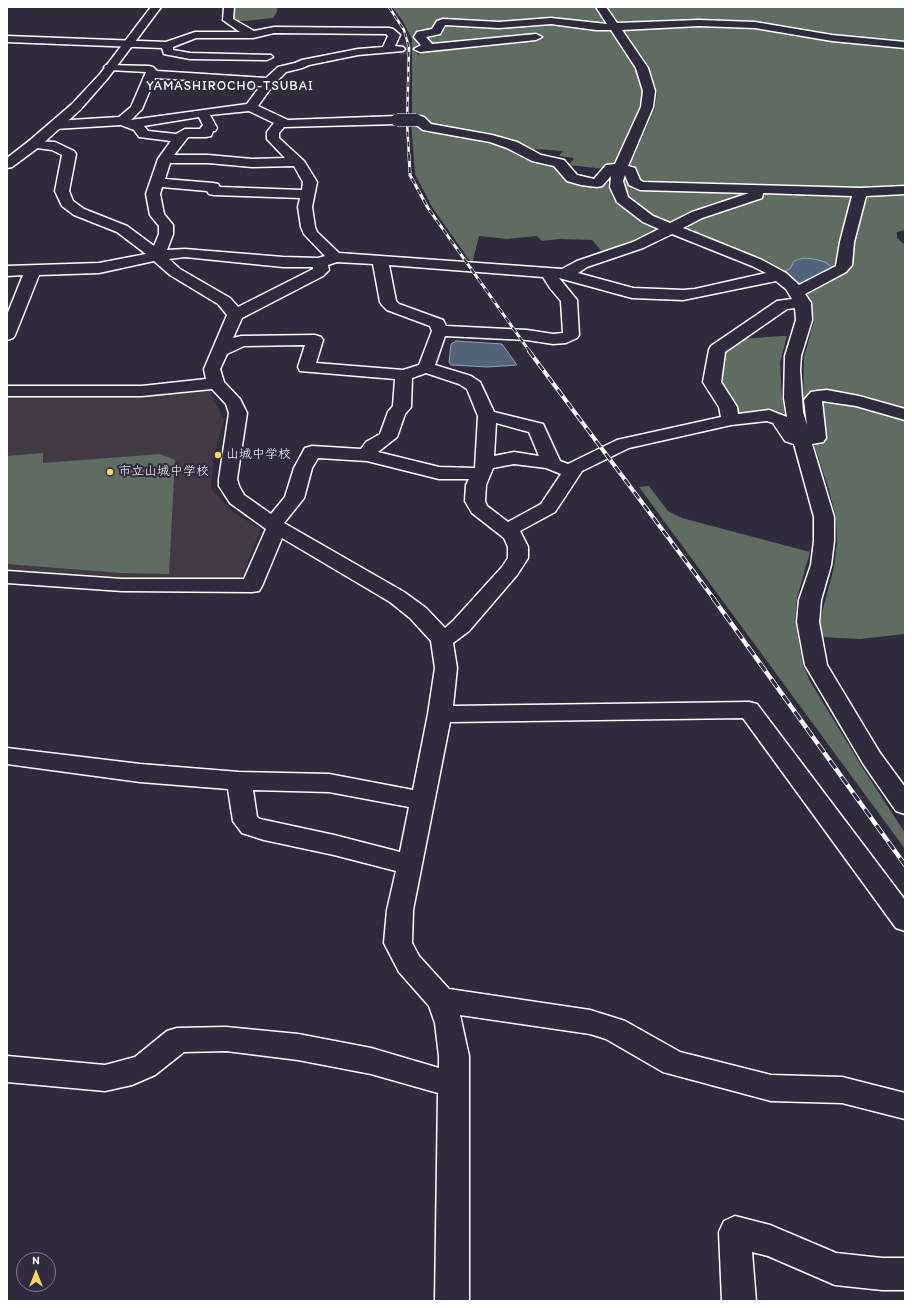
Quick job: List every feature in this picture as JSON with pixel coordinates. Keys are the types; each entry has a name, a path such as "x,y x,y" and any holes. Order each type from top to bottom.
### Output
{"street":[{"path":"7,164 34,144 76,107 110,67 156,7"},
{"path":"229,7 228,20 252,35 282,69"},
{"path":"601,7 610,33"},
{"path":"905,46 832,38 755,25 700,23 654,26 610,33 599,34 570,29 570,31 560,30 552,33 496,43 424,48 420,35 436,32 440,23 443,22 499,25 559,21 596,27 610,33 634,57 645,75 649,87 649,100 620,168 616,187 622,199 640,214 757,263 781,276 800,297 804,320 793,356 792,384 794,412 824,517 823,553 810,600 808,622 816,665 872,759 905,805"},
{"path":"127,123 144,105 151,72 162,54 168,49 195,35 252,35 274,30 389,31 394,35 393,49 358,52 306,62 298,66 282,69 269,82 251,108"},
{"path":"7,39 126,45 168,49 217,57 264,49"},
{"path":"616,48 627,56 634,57"},
{"path":"110,67 139,68 151,72 269,82"},
{"path":"158,256 166,234 166,225 157,215 154,208 153,194 165,159 179,138 185,133 206,133 208,128 211,128 197,114 168,107"},
{"path":"55,125 127,123 220,110 251,108 281,123 420,120 427,127 492,139 512,145 537,158 559,163 569,175 579,180 597,183 611,168 620,168 630,171 634,182 640,186 860,192 905,190"},
{"path":"127,123 138,127 144,134 179,138"},
{"path":"281,123 273,132 273,139 297,162 310,182 305,207 308,227 311,234 319,240 335,258"},
{"path":"34,144 55,146 69,154 62,191 67,203 79,212 122,229 158,256 176,272 224,301 235,315"},
{"path":"165,159 208,159 252,163 297,162"},
{"path":"157,183 213,187 214,191 308,194"},
{"path":"557,274 638,245 712,209 764,193 791,190"},
{"path":"731,420 728,407 715,389 712,382 712,371 717,350 783,304 800,297 841,269 844,265 847,242 860,192"},
{"path":"7,271 99,268 158,256 185,254 268,261 320,263 335,258 380,260 557,274 632,293 683,295 695,294 757,279 781,276"},
{"path":"380,260 388,302 393,307 437,323 440,332 426,368"},
{"path":"320,263 321,270 318,273 235,315 212,369 216,383 234,402 238,413 235,440 228,472 229,486 242,503 275,526 397,597 418,613 435,630 442,641 446,668 440,714 400,910 398,943 409,964 441,1000 449,1023 454,1056 452,1153 452,1301"},
{"path":"7,335 33,270"},
{"path":"440,332 566,338 571,335 569,300 555,285 557,274"},
{"path":"220,351 241,341 315,340 306,367 404,376 426,368 465,380 474,386 487,416 482,469 475,490 475,501 479,509 488,517 508,530 516,541 518,547 518,558 510,571 461,626 442,641"},
{"path":"367,455 372,446 388,437 394,424 397,412 402,407 404,376"},
{"path":"7,391 142,391 216,383"},
{"path":"508,530 548,508 575,467 623,444 731,420 763,415 778,419 791,437 803,441 818,438 813,400 817,396 822,395 837,396 859,401 905,415"},
{"path":"487,416 536,428 552,464"},
{"path":"7,577 122,585 252,586 275,526 294,498 303,468 312,452 367,455 438,473 482,469 514,458 552,464 572,472"},
{"path":"440,714 749,710 905,920"},
{"path":"7,756 140,773 239,781 329,783 423,801"},
{"path":"239,781 245,821 252,826 270,832 334,845 410,865"},
{"path":"441,1000 590,1022 615,1030 673,1064 771,1088 842,1090 905,1106"},
{"path":"7,1069 105,1078 132,1072 145,1066 168,1049 177,1040 226,1039 305,1048 371,1061 454,1084"},
{"path":"739,1301 734,1232 770,1241 835,1269 882,1274 905,1274"}],"shaded area":[{"name":"市立山城中学校","path":"208,386 224,420 214,456 211,489 233,512 261,529 242,577 228,581 123,579 7,570 7,395"}],"green space":[{"path":"234,7 277,7 277,12 273,18 235,22 230,16"},
{"path":"392,7 595,7 636,68 643,91 641,107 615,164 604,169 569,165 574,158 559,156 563,151 536,149 532,154 514,144 429,126 412,119 412,39 402,20"},
{"path":"607,7 905,7 905,230 897,232 897,238 905,245 905,634 860,639 823,637 820,620 834,567 837,543 836,518 829,490 803,411 804,357 814,321 812,303 801,285 781,269 763,260 654,216 630,198 625,187 628,168 655,108 657,92 649,67","holes":["808,258 802,285 786,271 790,269 798,259"]},
{"path":"411,122 491,140 557,164 566,175 599,184 611,170 608,187 614,200 633,216 656,228 659,233 604,254 592,240 560,239 542,241 537,236 507,239 479,236 472,264 432,207 415,174"},
{"path":"787,336 780,363 782,398 785,414 778,411 735,416 720,389 721,351 740,339"},
{"path":"43,453 43,463 160,454 175,460 169,574 120,573 7,564 7,456"},
{"path":"649,486 668,511 682,518 810,552 797,598 795,620 803,665 810,681 859,762 905,833 905,849 639,487"}],"water":[{"path":"803,258 825,262 833,268 802,285 785,271 790,269 794,261"},
{"path":"456,341 502,344 517,365 488,367 451,365 449,362 451,344"}],"tunnel":[{"path":"399,49 420,49"}],"railway":[{"path":"389,7 404,30 409,47 407,122 409,156"},
{"path":"409,155 410,175 428,208 530,352"},
{"path":"529,351 714,599"},
{"path":"713,598 905,865"}],"place":[{"name":"山城中学校","path":"218,455"},
{"name":"市立山城中学校","path":"110,472"}],"district":[{"name":"YAMASHIROCHO-TSUBAI","path":"230,87"}]}
